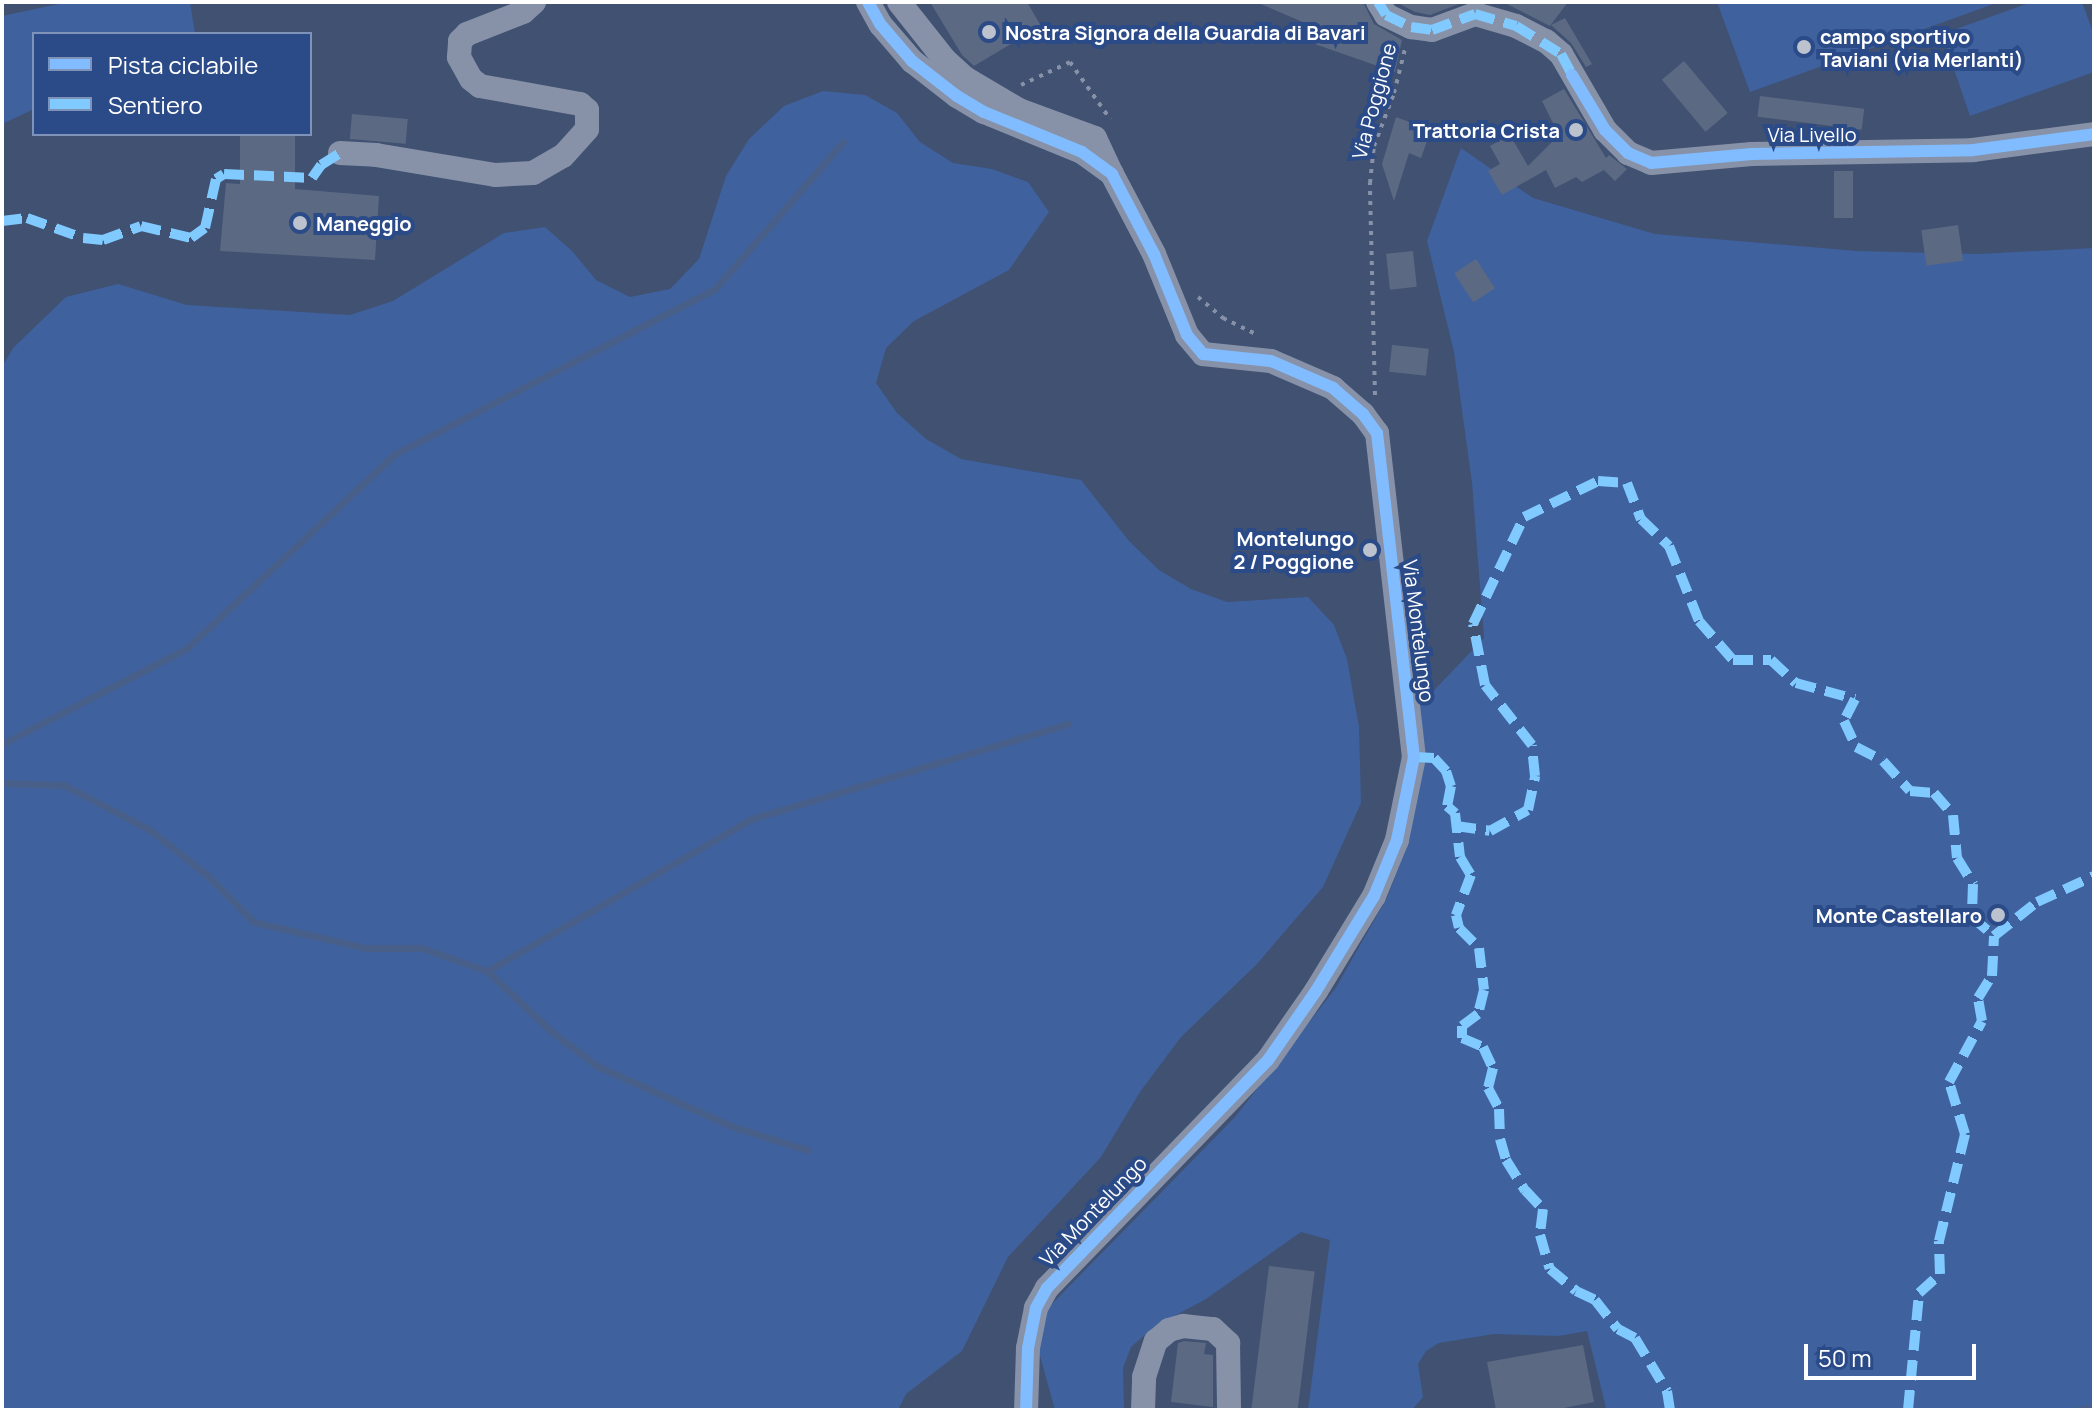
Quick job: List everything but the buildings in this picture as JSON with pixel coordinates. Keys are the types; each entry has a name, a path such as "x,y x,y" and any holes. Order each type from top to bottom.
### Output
{"street":[{"path":"340,153 376,155 495,175 533,173 563,156 587,129 587,110 580,104 480,86 471,79 459,57 460,41 467,34 523,12 534,2"},
{"name":"Via Montelungo","path":"868,2 881,25 912,61 957,96 984,112 1082,152 1112,174 1154,254 1187,335 1203,354 1271,361 1333,388 1363,414 1377,433 1414,757 1397,840 1374,896 1284,1037 1268,1060 1047,1288 1036,1308 1028,1348 1026,1410"},
{"path":"899,2 945,60 965,78 1019,110 1095,138 1105,153 1112,174"},
{"path":"1378,2 1386,15 1411,27"},
{"name":"Via Livello","path":"1411,27 1432,30 1464,16 1490,16 1546,41 1561,54 1605,130 1628,153 1651,163 1752,154 1973,150 2094,134"},
{"path":"1143,1410 1144,1377 1156,1341 1169,1330 1183,1326 1213,1329 1228,1343 1229,1410"}],"path":[{"path":"997,95 1070,62 1117,129"},
{"path":"1192,290 1223,318 1271,341"}],"shaded area":[{"path":"68,2 190,2 195,32 32,32 32,110 2,124 2,16"},
{"name":"campo sportivo Taviani (via Merlanti)","path":"1717,2 1999,2 1750,92"},
{"path":"2032,2 2082,2 2094,35 2094,72 1970,116 1942,34"},
{"path":"823,91 865,95 897,113 920,142 953,163 992,169 1028,182 1049,212 1009,270 914,321 886,348 876,383 897,413 926,439 961,459 1081,480 1129,541 1159,570 1191,589 1227,602 1308,597 1334,625 1347,659 1359,727 1361,803 1323,887 1257,964 1181,1037 1140,1092 1101,1157 1008,1257 962,1351 906,1394 898,1410 2,1410 2,367 13,348 66,297 118,284 187,305 350,315 393,301 504,233 545,227 572,251 596,280 630,297 670,289 699,259 726,176 749,139 784,106"},
{"path":"1461,148 1533,198 1655,234 1857,251 1978,254 2094,248 2094,1410 1602,1410 1606,1408 1587,1331 1559,1336 1494,1334 1439,1343 1426,1351 1418,1364 1423,1397 1412,1410 1308,1410 1330,1240 1301,1232 1206,1299 1154,1327 1131,1347 1123,1368 1124,1410 1055,1410 1039,1352 1044,1312 1235,1117 1335,989 1387,898 1406,849 1420,776 1420,705 1484,638 1472,483 1454,352 1427,241"}],"waterway":[{"path":"2,744 187,648 395,454 715,289 843,142"},
{"path":"487,971 751,819 1068,724"},
{"path":"2,783 64,785 150,830 207,875 254,922 366,948 422,948 487,971 552,1032 597,1066 731,1126 807,1150"},
{"path":"2077,1410 2094,1407"}],"marked path":[{"path":"1378,2 1386,15 1411,27 1432,30 1475,14 1516,26 1561,54 1572,75"},
{"path":"2,221 27,218 83,238 103,240 141,226 191,238 205,228 216,179 224,174 312,178 321,165 340,153"},
{"path":"1456,826 1490,831 1528,810 1535,776 1532,745 1485,685 1473,624 1524,517 1598,481 1627,483 1641,519 1669,546 1699,621 1733,660 1771,660 1796,683 1855,699 1844,721 1856,747 1883,761 1910,791 1934,793 1953,815 1957,858 1973,884 1972,917 1994,936"},
{"path":"1414,757 1434,758 1446,771 1451,786 1447,806 1455,813 1460,857 1471,875 1456,915 1459,928 1479,948 1484,990 1478,1014 1462,1026 1462,1038 1483,1047 1493,1068 1488,1088 1499,1109 1500,1139 1506,1160 1525,1190 1543,1209 1540,1235 1550,1269 1576,1291 1595,1300 1618,1329 1635,1338 1667,1391 1670,1410"},
{"path":"1994,936 2037,902 2094,876"},
{"path":"1908,1410 1919,1293 1940,1274 1939,1241 1965,1134 1949,1082 1982,1021 1978,998 1992,976 1994,936"}],"cycle path":[{"path":"868,2 881,25 912,61 957,96 984,112 1082,152 1112,174 1154,254 1187,335 1203,354 1271,361 1333,388 1363,414 1377,433 1414,757 1397,840 1374,896 1316,991 1268,1060 1047,1288 1036,1308 1028,1348 1026,1410"},
{"path":"1572,75 1605,130 1628,153 1651,163 1752,154 1973,150 2094,134"}],"place":[{"name":"Nostra Signora della Guardia di Bavari","path":"989,32"},
{"name":"campo sportivo Taviani (via Merlanti)","path":"1804,47"},
{"name":"Trattoria Crista","path":"1576,130"},
{"name":"Maneggio","path":"300,223"},
{"name":"Montelungo 2 / Poggione","path":"1370,550"},
{"name":"Monte Castellaro","path":"1998,915"}]}
